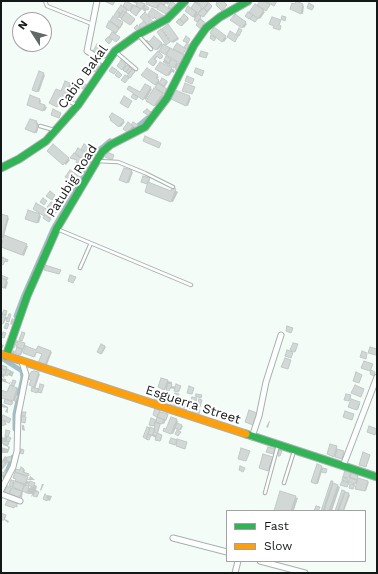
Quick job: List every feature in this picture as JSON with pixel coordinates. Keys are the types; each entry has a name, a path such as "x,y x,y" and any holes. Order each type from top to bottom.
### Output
{"street":[{"path":"97,1 87,51 103,61 108,61"},
{"name":"Cabio Bakal","path":"1,168 37,148 56,132 78,105 115,52 138,35 167,19 185,1"},
{"name":"Patubig Road","path":"3,355 57,228 105,149 137,132 152,118 167,98 194,45 206,28 220,17 248,1"},
{"path":"252,437 259,416 266,382 281,335"},
{"name":"Esguerra Street","path":"3,355 377,478"},
{"path":"1,490 13,467 17,451 18,415 26,375 22,362"},
{"path":"343,466 377,377"},
{"path":"1,494 20,501"},
{"path":"173,538 226,552"},
{"path":"235,573 238,562"},
{"path":"264,562 305,573"}],"lane":[{"path":"45,1 47,6 92,24"},
{"path":"138,35 151,48"},
{"path":"115,52 136,69"},
{"path":"65,100 78,105"},
{"path":"40,126 56,132"},
{"path":"97,161 118,162 173,187"},
{"path":"57,228 191,285"},
{"path":"80,268 91,242"},
{"path":"264,493 278,445"},
{"path":"284,483 294,450"}],"building":[{"path":"104,1 115,1 113,5"},
{"path":"126,1 133,5 129,11 123,6"},
{"path":"139,1 145,4 141,9 136,5"},
{"path":"147,1 159,3 156,8 146,4"},
{"path":"157,1 166,1 164,5"},
{"path":"171,1 178,6 173,10 168,7"},
{"path":"196,1 209,1 204,8"},
{"path":"217,1 223,1 227,5 222,11 216,5"},
{"path":"260,1 264,1 270,5 266,11 257,5"},
{"path":"265,1 277,1 274,6"},
{"path":"296,1 303,4 301,14 290,9 292,3 295,4"},
{"path":"195,2 202,8 198,13 191,8"},
{"path":"160,3 171,10 168,15 157,9"},
{"path":"209,3 212,6 207,11 204,9"},
{"path":"309,3 314,6 312,10 307,8"},
{"path":"255,4 264,10 258,19 249,12"},
{"path":"121,5 127,10 125,13 123,11 121,14 117,11"},
{"path":"134,5 140,9 136,16 130,11"},
{"path":"145,5 149,8 148,10 144,8"},
{"path":"188,6 196,12 193,17 185,11"},
{"path":"152,8 164,16 160,23 154,17 153,19 149,16 148,14"},
{"path":"203,8 207,12 203,17 198,14"},
{"path":"117,11 120,13 118,18 114,15"},
{"path":"123,11 125,13 121,18 119,17"},
{"path":"126,12 135,19 130,25 121,19"},
{"path":"145,12 153,22 148,26 140,17"},
{"path":"248,12 253,15 249,19 245,16"},
{"path":"184,14 188,18 184,23 180,19"},
{"path":"198,14 201,17 197,22 194,20"},
{"path":"235,14 246,22 242,28 230,20"},
{"path":"253,15 258,18 255,22 250,19"},
{"path":"113,16 123,22 120,28 110,21"},
{"path":"282,16 286,17 285,21 281,19"},
{"path":"272,17 281,20 279,25 281,26 280,30 273,28 274,26 269,24"},
{"path":"179,19 184,23 181,26 176,22"},
{"path":"200,19 207,24 202,30 196,25"},
{"path":"109,21 119,28 116,33 106,27"},
{"path":"144,21 148,27 142,31 139,25"},
{"path":"168,24 178,38 171,42 162,29"},
{"path":"137,25 142,30 139,33 134,28"},
{"path":"214,27 226,36 222,42 210,33"},
{"path":"239,28 242,30 239,36 236,34"},
{"path":"161,29 170,42 166,45 157,32"},
{"path":"230,31 238,36 235,42 227,37"},
{"path":"112,32 120,37 116,42 109,37"},
{"path":"211,35 216,38 214,41 210,38"},
{"path":"154,36 162,43 156,50 145,42 147,40 149,42"},
{"path":"186,36 190,39 188,43 183,41"},
{"path":"108,37 112,40 109,44 105,40"},
{"path":"177,43 186,49 183,54 173,49"},
{"path":"187,43 191,46 188,50 184,47"},
{"path":"97,44 105,48 100,58 92,53"},
{"path":"163,44 170,48 166,55 159,51"},
{"path":"170,48 184,55 180,63 166,55"},
{"path":"158,51 163,56 160,59 157,56 154,59 157,61 153,66 148,62"},
{"path":"201,51 208,53 206,58 199,56"},
{"path":"166,56 171,59 169,63 164,60"},
{"path":"171,59 177,62 174,68 163,62 164,61 169,64"},
{"path":"91,60 99,64 95,72 93,70 91,73 86,69"},
{"path":"121,60 126,64 122,70 117,66"},
{"path":"160,62 172,68 167,76 155,69"},
{"path":"178,63 181,64 178,70 175,69"},
{"path":"127,65 130,67 125,72 123,70"},
{"path":"112,67 117,70 114,74 109,71"},
{"path":"130,67 132,69 128,74 126,72"},
{"path":"147,68 158,75 156,78 159,80 155,85 141,75"},
{"path":"196,68 204,71 202,76 194,72"},
{"path":"132,69 135,71 130,78 127,76"},
{"path":"39,71 44,73 37,92 32,90"},
{"path":"118,71 122,75 119,78 115,75"},
{"path":"125,75 129,78 125,83 121,80"},
{"path":"187,76 194,79 192,84 185,81"},
{"path":"162,78 167,81 164,86 159,83"},
{"path":"65,81 70,83 63,101 60,100 57,107 49,103 56,89 61,91"},
{"path":"82,83 89,86 88,90 80,88"},
{"path":"158,83 167,89 164,94 155,87"},
{"path":"185,83 195,87 192,94 182,91"},
{"path":"71,84 74,85 73,89 69,87"},
{"path":"145,84 151,87 143,100 127,89 129,86 140,92"},
{"path":"154,88 163,93 154,106 146,101"},
{"path":"175,90 190,96 186,106 171,99"},
{"path":"133,94 138,97 136,100 131,97"},
{"path":"30,95 40,99 39,103 45,105 43,111 27,105"},
{"path":"124,96 132,101 128,108 120,103"},
{"path":"53,109 61,113 59,118 51,115"},
{"path":"147,109 151,112 149,116 143,112"},
{"path":"112,113 124,120 119,127 110,120 111,119 109,117"},
{"path":"30,119 37,121 36,124 38,124 35,133 25,129"},
{"path":"128,122 133,126 127,132 123,129"},
{"path":"133,122 138,125 136,128 131,125"},
{"path":"145,136 161,143 159,148 143,141"},
{"path":"53,144 69,158 63,165 47,151"},
{"path":"84,144 90,148 87,153 81,149"},
{"path":"78,148 88,155 84,160 75,153"},
{"path":"90,148 97,151 93,157 87,153"},
{"path":"107,152 114,155 112,160 105,157"},
{"path":"74,153 82,159 79,164 76,162 77,160 70,158"},
{"path":"88,155 94,158 89,165 84,162"},
{"path":"124,168 132,170 127,183 119,180"},
{"path":"70,170 80,177 75,184 65,177"},
{"path":"143,176 150,178 147,184 141,182"},
{"path":"148,182 171,191 172,188 176,189 171,202 145,192"},
{"path":"50,191 55,195 52,200 46,196"},
{"path":"43,198 47,201 44,205 40,202"},
{"path":"51,202 60,208 56,213 47,207"},
{"path":"36,203 48,210 44,216 33,209"},
{"path":"28,210 40,214 37,223 25,219"},
{"path":"49,210 54,214 50,218 46,215"},
{"path":"1,214 8,216 2,238 1,238"},
{"path":"45,215 51,219 49,222 43,218"},
{"path":"4,235 27,244 22,255 1,247"},
{"path":"2,257 8,260 7,262 5,261 3,265 1,264"},
{"path":"45,265 61,270 59,274 44,270"},
{"path":"1,275 8,278 7,280 1,278"},
{"path":"70,275 76,277 73,283 68,281"},
{"path":"1,278 7,281 4,288 1,287"},
{"path":"4,310 7,311 6,315 2,314"},
{"path":"2,314 6,315 3,324 1,323"},
{"path":"9,314 11,314 9,322 6,321"},
{"path":"6,323 9,324 7,329 4,328"},
{"path":"287,326 293,328 291,333 286,331"},
{"path":"3,332 6,333 4,338 1,337"},
{"path":"22,332 25,333 22,341 19,340"},
{"path":"15,340 17,341 14,348 12,347"},
{"path":"18,341 25,343 23,349 16,347"},
{"path":"293,343 298,344 295,352 290,350"},
{"path":"101,344 105,346 101,354 97,352"},
{"path":"26,346 36,350 38,346 51,351 44,367 37,365 42,354 36,352 34,357 23,353"},
{"path":"17,347 22,349 20,355 15,353"},
{"path":"370,347 377,349 376,355 368,353"},
{"path":"287,350 293,352 291,358 285,356"},
{"path":"362,351 367,353 366,359 360,357"},
{"path":"285,358 291,360 288,369 281,367"},
{"path":"364,361 373,364 370,371 361,368"},
{"path":"1,365 7,367 6,370 1,369"},
{"path":"2,369 6,371 5,375 1,374"},
{"path":"7,369 11,371 7,376 5,375"},
{"path":"371,370 375,372 374,376 370,374"},
{"path":"31,372 39,372 34,387 29,385 31,380 28,379"},
{"path":"356,372 362,375 359,383 353,381"},
{"path":"161,378 168,380 164,390 158,387"},
{"path":"13,380 16,381 14,386 11,385"},
{"path":"168,383 172,384 169,391 166,390"},
{"path":"40,384 44,385 41,393 38,392"},
{"path":"176,384 181,386 178,392 174,391"},
{"path":"10,385 17,388 13,401 1,398 1,390 7,392"},
{"path":"355,385 364,389 361,397 351,393"},
{"path":"189,386 194,388 192,394 187,393"},
{"path":"32,387 39,389 37,393 31,391"},
{"path":"160,391 164,393 163,396 158,394"},
{"path":"175,393 179,394 177,401 172,400"},
{"path":"156,394 163,396 161,401 154,399"},
{"path":"196,394 202,395 201,398 195,396"},
{"path":"346,394 351,395 349,401 344,400"},
{"path":"16,395 18,396 16,401 14,401"},
{"path":"164,396 168,397 167,401 163,399"},
{"path":"192,397 197,398 194,408 192,409 188,408"},
{"path":"181,398 185,399 186,402 183,412 175,410 178,400"},
{"path":"5,399 13,402 11,405 4,403"},
{"path":"199,399 202,400 200,407 197,406"},
{"path":"351,399 360,402 357,410 348,407"},
{"path":"172,400 176,401 175,407 170,406"},
{"path":"155,408 160,410 157,417 153,415"},
{"path":"197,409 200,410 198,418 191,415 193,410 196,411"},
{"path":"249,410 257,413 253,425 245,422"},
{"path":"345,411 354,414 352,420 343,417"},
{"path":"22,412 26,412 25,416 21,416"},
{"path":"160,412 168,414 166,420 157,417"},
{"path":"3,415 11,419 9,423 1,419"},
{"path":"22,416 26,417 25,423 21,422"},
{"path":"157,417 164,420 162,424 156,422"},
{"path":"171,417 177,419 171,434 163,431 164,428 166,429"},
{"path":"151,418 156,420 154,426 149,425"},
{"path":"1,421 5,421 5,425 1,425"},
{"path":"155,422 160,424 157,433 154,433"},
{"path":"177,423 182,425 180,430 175,428"},
{"path":"369,426 377,429 375,435 367,432"},
{"path":"147,427 150,428 146,439 143,437"},
{"path":"150,427 155,429 152,436 148,434"},
{"path":"6,430 10,431 8,437 5,436"},
{"path":"177,430 181,432 178,436 175,434"},
{"path":"157,433 162,435 160,441 155,440"},
{"path":"148,434 151,435 149,440 146,439"},
{"path":"7,436 11,438 9,442 6,441"},
{"path":"171,438 177,440 175,445 169,443"},
{"path":"177,439 187,442 185,449 176,446"},
{"path":"3,441 9,442 8,445 2,443"},
{"path":"330,444 337,446 334,457 327,454"},
{"path":"268,447 275,449 273,454 266,452"},
{"path":"241,448 250,451 246,461 238,459"},
{"path":"21,449 24,450 23,454 20,453"},
{"path":"337,449 344,451 342,459 335,457"},
{"path":"279,450 282,451 280,456 278,456"},
{"path":"363,452 370,455 366,467 359,465"},
{"path":"263,454 273,457 268,471 259,468"},
{"path":"7,457 11,457 11,461 7,461"},
{"path":"1,462 5,462 5,466 1,466"},
{"path":"317,464 322,466 316,484 311,482"},
{"path":"240,466 245,468 243,472 239,470"},
{"path":"21,467 24,469 23,472 29,474 28,476 15,472 16,469 20,470"},
{"path":"323,468 327,469 326,473 321,472"},
{"path":"5,470 5,475 1,476 1,471 4,473"},
{"path":"345,470 351,472 349,478 343,477"},
{"path":"15,472 28,477 25,484 15,481 16,479 13,478"},
{"path":"351,472 358,475 357,480 350,477"},
{"path":"343,477 348,479 348,482 342,480"},
{"path":"350,478 357,480 355,484 348,482"},
{"path":"358,478 368,481 365,491 355,489"},
{"path":"11,480 14,481 12,487 9,486"},
{"path":"15,481 24,485 22,491 12,487"},
{"path":"30,481 35,483 33,487 28,485"},
{"path":"331,481 333,481 323,510 321,510"},
{"path":"342,481 349,483 347,487 340,485"},
{"path":"333,483 338,485 329,510 324,510"},
{"path":"350,484 355,485 353,489 349,488"},
{"path":"25,485 29,486 27,493 22,491"},
{"path":"7,486 11,488 9,494 4,493"},
{"path":"12,488 22,491 19,498 9,494"},
{"path":"342,490 345,491 337,510 335,510"},
{"path":"35,491 39,492 37,497 33,496"},
{"path":"280,491 296,496 291,510 274,510"},
{"path":"345,492 349,493 343,510 339,509"},
{"path":"45,494 48,498 47,501 43,499"},
{"path":"8,499 17,502 17,507 15,506 14,508 5,505"},
{"path":"316,506 320,507 318,510 314,510"},
{"path":"1,513 6,515 4,520 1,520"}],"waterway":[{"path":"133,130 149,117"},
{"path":"16,316 53,229 98,151 110,141"},
{"path":"3,359 22,371 23,377 15,414 15,429"},
{"path":"5,477 13,457"}],"traffic: fast":[{"path":"1,168 19,159 46,141 78,105 115,51 137,35 167,19 185,1"},
{"path":"6,356 27,296 57,228 102,152 110,145 145,127 167,98 194,45 206,28 220,17 248,1"},
{"path":"246,434 377,477"}],"traffic: slow":[{"path":"1,354 246,434"}]}
